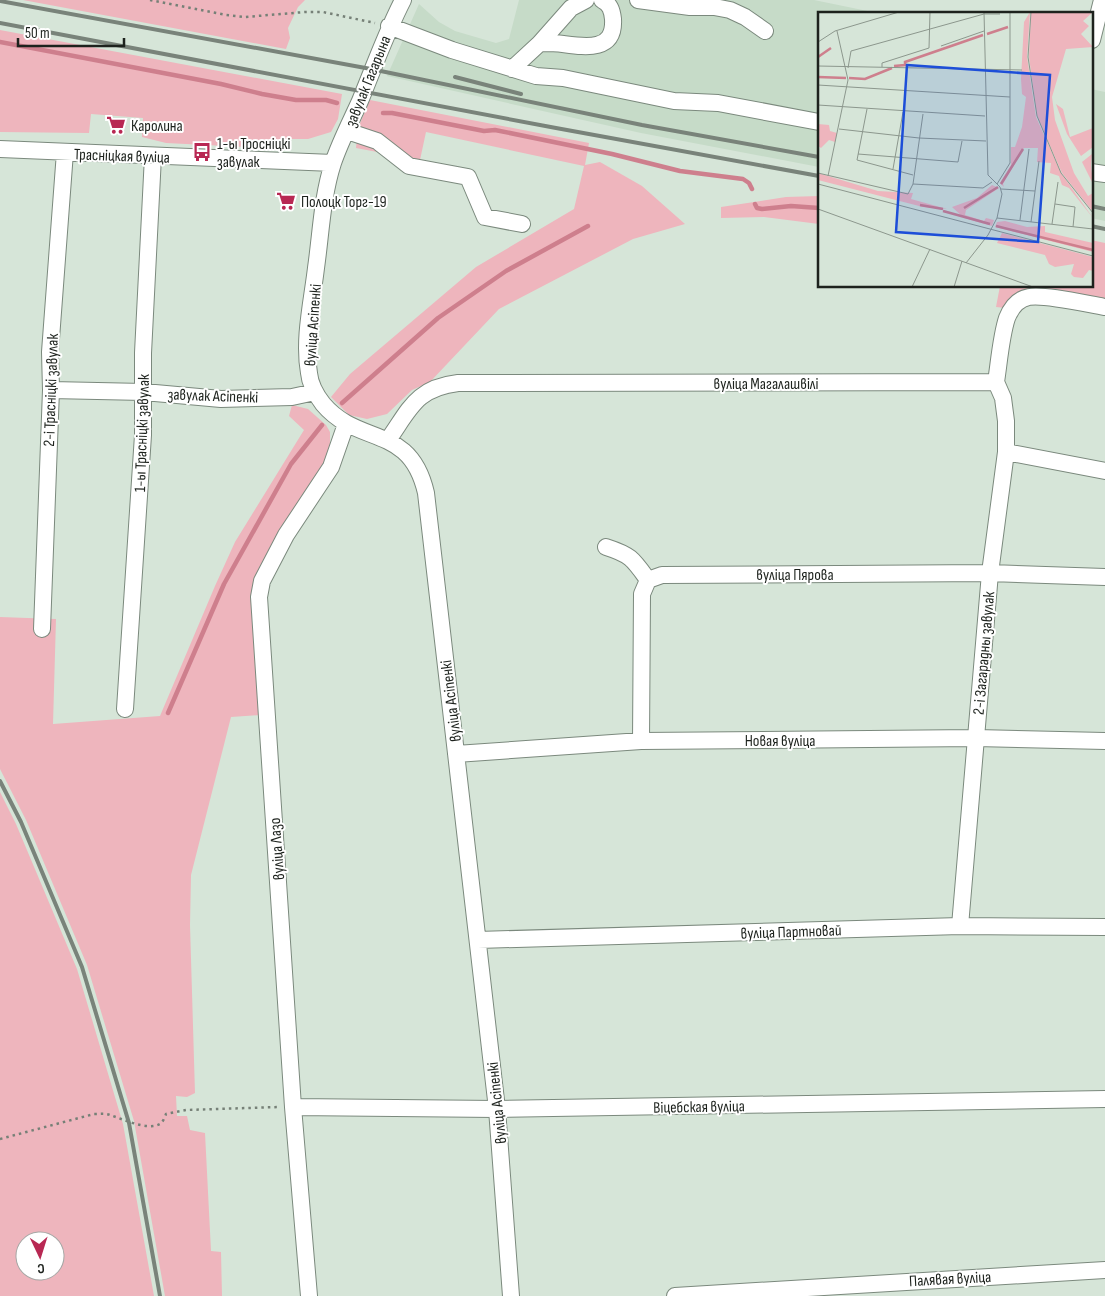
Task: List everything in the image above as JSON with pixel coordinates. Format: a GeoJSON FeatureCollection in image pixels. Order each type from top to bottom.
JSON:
{"type":"FeatureCollection","features":[{"type":"Feature","properties":{"kind":"street","name":"завулак Гагарына"},"geometry":{"type":"LineString","coordinates":[[333,163],[389,26],[403,0]]}},
{"type":"Feature","properties":{"kind":"street"},"geometry":{"type":"LineString","coordinates":[[512,69],[540,43],[571,8],[586,0]]}},
{"type":"Feature","properties":{"kind":"street"},"geometry":{"type":"LineString","coordinates":[[540,43],[582,47],[595,46],[605,42],[611,33],[613,22],[612,11],[607,3],[602,0]]}},
{"type":"Feature","properties":{"kind":"street"},"geometry":{"type":"LineString","coordinates":[[638,0],[730,10],[745,17],[765,31]]}},
{"type":"Feature","properties":{"kind":"street"},"geometry":{"type":"LineString","coordinates":[[1092,40],[1102,0]]}},
{"type":"Feature","properties":{"kind":"street"},"geometry":{"type":"LineString","coordinates":[[389,26],[452,50],[536,76],[563,78],[674,101],[718,103],[818,122]]}},
{"type":"Feature","properties":{"kind":"street"},"geometry":{"type":"LineString","coordinates":[[347,131],[377,141],[409,166],[468,177],[485,217],[522,224]]}},
{"type":"Feature","properties":{"kind":"street","name":"Трасніцкая вуліца"},"geometry":{"type":"LineString","coordinates":[[0,149],[333,163]]}},
{"type":"Feature","properties":{"kind":"street","name":"2-і Трасніцкі завулак"},"geometry":{"type":"LineString","coordinates":[[42,629],[51,390],[50,352],[65,152]]}},
{"type":"Feature","properties":{"kind":"street","name":"1-ы Трасніцкі завулак"},"geometry":{"type":"LineString","coordinates":[[125,709],[144,392],[143,353],[153,156]]}},
{"type":"Feature","properties":{"kind":"street","name":"вуліца Асіпенкі"},"geometry":{"type":"LineString","coordinates":[[333,163],[325,197],[309,331],[309,374],[315,392],[324,404],[346,424],[388,440],[404,451],[416,464],[423,478],[497,1109],[511,1296]]}},
{"type":"Feature","properties":{"kind":"street"},"geometry":{"type":"LineString","coordinates":[[1092,172],[1105,174]]}},
{"type":"Feature","properties":{"kind":"street"},"geometry":{"type":"LineString","coordinates":[[996,382],[1007,318],[1019,301],[1028,297],[1042,297],[1105,307]]}},
{"type":"Feature","properties":{"kind":"street","name":"вуліца Магалашвілі"},"geometry":{"type":"LineString","coordinates":[[388,440],[414,403],[426,392],[440,385],[458,383],[996,382]]}},
{"type":"Feature","properties":{"kind":"street","name":"2-і Загарадны завулак"},"geometry":{"type":"LineString","coordinates":[[960,926],[990,572],[1006,452],[1006,420],[1003,398],[996,382]]}},
{"type":"Feature","properties":{"kind":"street","name":"завулак Асіпенкі"},"geometry":{"type":"LineString","coordinates":[[51,390],[144,392],[221,399],[292,397],[315,392]]}},
{"type":"Feature","properties":{"kind":"street","name":"вуліца Лазо"},"geometry":{"type":"LineString","coordinates":[[309,1296],[293,1107],[259,597],[262,582],[286,535],[331,467],[346,424]]}},
{"type":"Feature","properties":{"kind":"street"},"geometry":{"type":"LineString","coordinates":[[1006,452],[1105,471]]}},
{"type":"Feature","properties":{"kind":"street"},"geometry":{"type":"LineString","coordinates":[[606,547],[623,552],[634,559],[648,580],[642,594],[641,741]]}},
{"type":"Feature","properties":{"kind":"street","name":"вуліца Пярова"},"geometry":{"type":"LineString","coordinates":[[648,580],[662,575],[990,572],[1105,577]]}},
{"type":"Feature","properties":{"kind":"street","name":"Новая вуліца"},"geometry":{"type":"LineString","coordinates":[[456,754],[641,741],[976,738],[1105,741]]}},
{"type":"Feature","properties":{"kind":"street","name":"вуліца Партновай"},"geometry":{"type":"LineString","coordinates":[[478,940],[960,926],[1105,927]]}},
{"type":"Feature","properties":{"kind":"street","name":"Віцебская вуліца"},"geometry":{"type":"LineString","coordinates":[[293,1107],[497,1109],[1105,1099]]}},
{"type":"Feature","properties":{"kind":"street","name":"Палявая вуліца"},"geometry":{"type":"LineString","coordinates":[[675,1296],[1105,1270]]}},
{"type":"Feature","properties":{"kind":"path"},"geometry":{"type":"LineString","coordinates":[[150,0],[245,17],[324,12],[389,26]]}},
{"type":"Feature","properties":{"kind":"path"},"geometry":{"type":"LineString","coordinates":[[0,1139],[94,1114],[108,1114],[144,1126],[160,1125],[166,1114],[186,1110],[293,1107]]}},
{"type":"Feature","properties":{"kind":"shaded area"},"geometry":{"type":"Polygon","coordinates":[[[23,0],[305,0],[298,7],[288,28],[290,38],[286,49],[23,0]]]}},
{"type":"Feature","properties":{"kind":"shaded area"},"geometry":{"type":"Polygon","coordinates":[[[519,0],[814,0],[872,12],[818,12],[818,167],[641,133],[387,76],[419,4],[439,22],[455,31],[496,43],[509,39],[519,0]]]}},
{"type":"Feature","properties":{"kind":"shaded area"},"geometry":{"type":"Polygon","coordinates":[[[0,30],[342,94],[338,119],[331,132],[308,139],[284,139],[266,148],[166,143],[142,137],[143,118],[91,114],[89,133],[0,132],[0,30]]]}},
{"type":"Feature","properties":{"kind":"shaded area"},"geometry":{"type":"Polygon","coordinates":[[[1092,89],[1105,92],[1105,221],[1092,218],[1092,89]]]}},
{"type":"Feature","properties":{"kind":"shaded area"},"geometry":{"type":"Polygon","coordinates":[[[370,100],[589,143],[585,165],[600,162],[642,186],[685,224],[633,239],[499,309],[430,382],[412,390],[387,414],[367,419],[349,415],[331,397],[350,374],[476,267],[574,209],[584,166],[426,132],[420,160],[356,148],[358,128],[370,100]]]}},
{"type":"Feature","properties":{"kind":"shaded area"},"geometry":{"type":"Polygon","coordinates":[[[818,196],[818,224],[764,217],[721,218],[721,207],[786,197],[818,196]]]}},
{"type":"Feature","properties":{"kind":"shaded area"},"geometry":{"type":"Polygon","coordinates":[[[1092,240],[1105,243],[1105,304],[1070,298],[1006,308],[996,307],[1000,288],[1092,288],[1092,240]]]}},
{"type":"Feature","properties":{"kind":"shaded area"},"geometry":{"type":"Polygon","coordinates":[[[292,405],[308,409],[326,425],[330,432],[330,450],[321,469],[256,580],[260,715],[231,717],[191,875],[190,925],[195,1093],[187,1097],[176,1096],[177,1116],[187,1116],[190,1130],[205,1133],[211,1251],[221,1252],[222,1296],[165,1296],[134,1121],[87,965],[26,820],[0,769],[0,617],[56,619],[53,724],[160,716],[235,542],[304,430],[289,416],[292,405]]]}},
{"type":"Feature","properties":{"kind":"shaded area"},"geometry":{"type":"Polygon","coordinates":[[[0,792],[16,824],[77,969],[123,1124],[154,1296],[0,1296],[0,792]]]}},
{"type":"Feature","properties":{"kind":"waterway"},"geometry":{"type":"LineString","coordinates":[[0,42],[221,84],[262,94],[296,100],[326,100],[337,103]]}},
{"type":"Feature","properties":{"kind":"waterway"},"geometry":{"type":"LineString","coordinates":[[383,113],[392,113],[484,131],[495,130],[612,154],[680,171],[743,179],[749,183],[752,189]]}},
{"type":"Feature","properties":{"kind":"waterway"},"geometry":{"type":"LineString","coordinates":[[755,204],[757,208],[762,209],[791,206],[818,208]]}},
{"type":"Feature","properties":{"kind":"waterway"},"geometry":{"type":"LineString","coordinates":[[342,403],[438,318],[506,271],[588,226]]}},
{"type":"Feature","properties":{"kind":"waterway"},"geometry":{"type":"LineString","coordinates":[[168,713],[224,584],[291,464],[322,425]]}},
{"type":"Feature","properties":{"kind":"railway"},"geometry":{"type":"LineString","coordinates":[[0,1],[371,69],[642,125],[818,157]]}},
{"type":"Feature","properties":{"kind":"railway"},"geometry":{"type":"LineString","coordinates":[[0,23],[818,176]]}},
{"type":"Feature","properties":{"kind":"railway"},"geometry":{"type":"LineString","coordinates":[[455,77],[521,94]]}},
{"type":"Feature","properties":{"kind":"railway"},"geometry":{"type":"LineString","coordinates":[[1092,206],[1105,209]]}},
{"type":"Feature","properties":{"kind":"railway"},"geometry":{"type":"LineString","coordinates":[[1092,226],[1105,229]]}},
{"type":"Feature","properties":{"kind":"railway"},"geometry":{"type":"LineString","coordinates":[[0,781],[21,822],[82,967],[129,1123],[160,1296]]}},
{"type":"Feature","properties":{"kind":"place","name":"Каролина"},"geometry":{"type":"Point","coordinates":[116,125]}},
{"type":"Feature","properties":{"kind":"place","name":"1-ы Тросніцкі завулак"},"geometry":{"type":"Point","coordinates":[202,152]}},
{"type":"Feature","properties":{"kind":"place","name":"Полоцк Торг-19"},"geometry":{"type":"Point","coordinates":[286,201]}}]}
